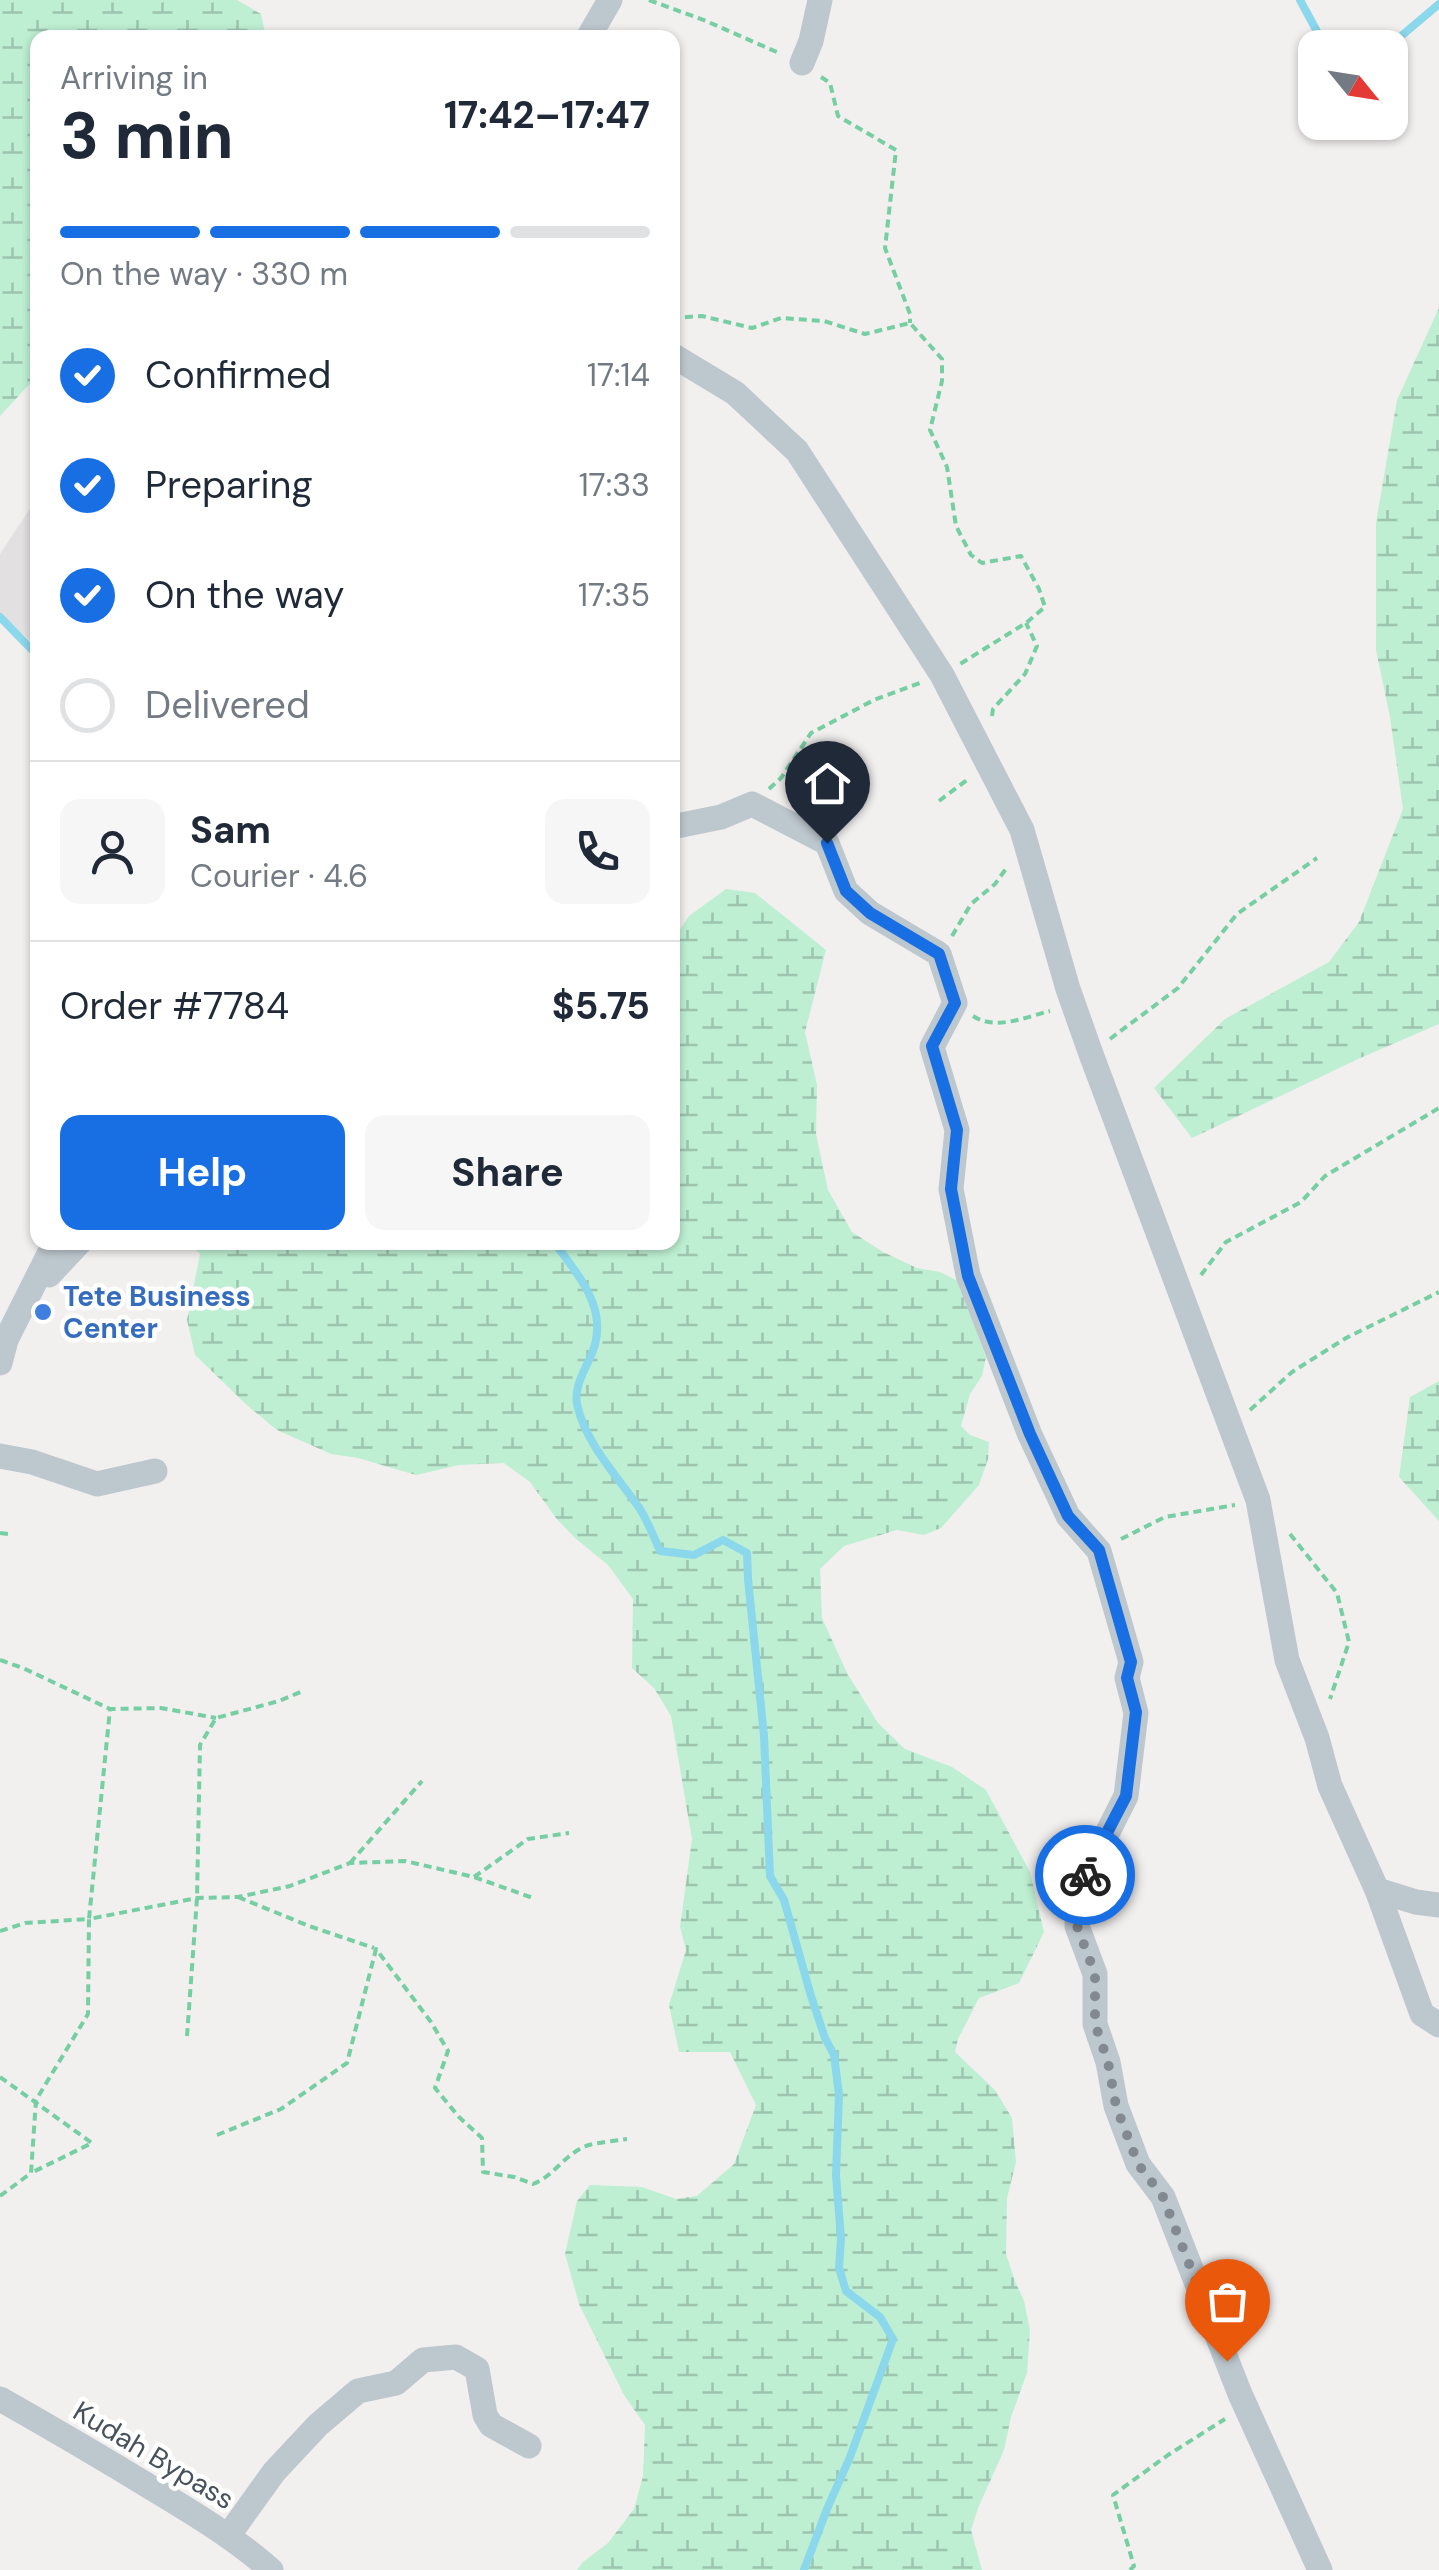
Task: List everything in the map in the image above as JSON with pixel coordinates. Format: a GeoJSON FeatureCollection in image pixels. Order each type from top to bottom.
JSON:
{"type":"FeatureCollection","features":[{"type":"Feature","properties":{"kind":"street"},"geometry":{"type":"LineString","coordinates":[[593,30],[610,0]]}},
{"type":"Feature","properties":{"kind":"street"},"geometry":{"type":"LineString","coordinates":[[802,63],[820,0]]}},
{"type":"Feature","properties":{"kind":"street"},"geometry":{"type":"LineString","coordinates":[[680,361],[736,394],[797,452],[942,675],[1022,830],[1091,1054],[1258,1500],[1287,1660],[1330,1786],[1378,1890],[1422,2014],[1439,2025]]}},
{"type":"Feature","properties":{"kind":"street"},"geometry":{"type":"LineString","coordinates":[[680,825],[721,817],[752,804],[827,843],[846,891],[870,913],[939,954],[955,1003],[932,1046],[957,1130],[951,1189],[968,1276],[1030,1434],[1068,1516],[1099,1550],[1131,1662],[1127,1678],[1136,1712],[1126,1796],[1078,1890],[1077,1926],[1095,1974],[1095,2024],[1108,2062],[1116,2106],[1138,2164],[1163,2197],[1247,2407],[1320,2570]]}},
{"type":"Feature","properties":{"kind":"street"},"geometry":{"type":"LineString","coordinates":[[0,1363],[6,1340],[51,1250]]}},
{"type":"Feature","properties":{"kind":"street"},"geometry":{"type":"LineString","coordinates":[[24,1302],[73,1250]]}},
{"type":"Feature","properties":{"kind":"street"},"geometry":{"type":"LineString","coordinates":[[0,1456],[32,1462],[97,1484],[155,1471]]}},
{"type":"Feature","properties":{"kind":"street"},"geometry":{"type":"LineString","coordinates":[[1378,1890],[1439,1905]]}},
{"type":"Feature","properties":{"kind":"street"},"geometry":{"type":"LineString","coordinates":[[228,2536],[274,2472],[318,2425],[358,2392],[396,2383],[423,2360],[456,2357],[477,2369],[485,2415],[492,2425],[528,2446]]}},
{"type":"Feature","properties":{"kind":"street","name":"Kudah Bypass"},"geometry":{"type":"LineString","coordinates":[[0,2400],[73,2440],[228,2536],[271,2570]]}},
{"type":"Feature","properties":{"kind":"path"},"geometry":{"type":"LineString","coordinates":[[648,0],[802,63],[830,83],[838,116],[896,150],[884,248],[910,323],[942,359],[942,382],[930,430],[947,467],[956,526],[970,554],[982,563],[1021,556],[1046,607],[942,675],[874,700],[811,733],[781,778],[752,804]]}},
{"type":"Feature","properties":{"kind":"path"},"geometry":{"type":"LineString","coordinates":[[680,317],[702,316],[752,328],[782,318],[824,321],[865,334],[910,323]]}},
{"type":"Feature","properties":{"kind":"path"},"geometry":{"type":"LineString","coordinates":[[939,800],[988,764],[993,709],[1025,674],[1037,646],[1026,623]]}},
{"type":"Feature","properties":{"kind":"path"},"geometry":{"type":"LineString","coordinates":[[939,954],[971,904],[995,884],[1026,842]]}},
{"type":"Feature","properties":{"kind":"path"},"geometry":{"type":"LineString","coordinates":[[1091,1054],[1178,988],[1237,914],[1317,858]]}},
{"type":"Feature","properties":{"kind":"path"},"geometry":{"type":"LineString","coordinates":[[955,1003],[982,1022],[1008,1022],[1074,1004]]}},
{"type":"Feature","properties":{"kind":"path"},"geometry":{"type":"LineString","coordinates":[[1183,1298],[1226,1242],[1301,1202],[1325,1176],[1439,1108]]}},
{"type":"Feature","properties":{"kind":"path"},"geometry":{"type":"LineString","coordinates":[[1231,1426],[1292,1372],[1346,1338],[1439,1292]]}},
{"type":"Feature","properties":{"kind":"path"},"geometry":{"type":"LineString","coordinates":[[1099,1550],[1165,1517],[1258,1500]]}},
{"type":"Feature","properties":{"kind":"path"},"geometry":{"type":"LineString","coordinates":[[1285,1529],[1337,1593],[1348,1642],[1316,1738]]}},
{"type":"Feature","properties":{"kind":"path"},"geometry":{"type":"LineString","coordinates":[[0,1533],[8,1534]]}},
{"type":"Feature","properties":{"kind":"path"},"geometry":{"type":"LineString","coordinates":[[0,1660],[110,1710],[161,1708],[216,1718],[303,1692]]}},
{"type":"Feature","properties":{"kind":"path"},"geometry":{"type":"LineString","coordinates":[[32,2174],[36,2100],[88,2014],[89,1919],[110,1710]]}},
{"type":"Feature","properties":{"kind":"path"},"geometry":{"type":"LineString","coordinates":[[186,2036],[197,1898],[200,1745],[216,1718]]}},
{"type":"Feature","properties":{"kind":"path"},"geometry":{"type":"LineString","coordinates":[[350,1862],[422,1781]]}},
{"type":"Feature","properties":{"kind":"path"},"geometry":{"type":"LineString","coordinates":[[474,1877],[528,1839],[568,1833]]}},
{"type":"Feature","properties":{"kind":"path"},"geometry":{"type":"LineString","coordinates":[[0,1931],[25,1923],[89,1919],[197,1898],[238,1897],[290,1886],[350,1862],[405,1861],[474,1877],[533,1898]]}},
{"type":"Feature","properties":{"kind":"path"},"geometry":{"type":"LineString","coordinates":[[238,1897],[376,1949],[432,2022],[448,2051],[435,2088],[458,2118],[482,2138],[484,2172],[533,2184],[545,2180],[585,2146],[627,2139]]}},
{"type":"Feature","properties":{"kind":"path"},"geometry":{"type":"LineString","coordinates":[[218,2135],[281,2109],[347,2062],[376,1949]]}},
{"type":"Feature","properties":{"kind":"path"},"geometry":{"type":"LineString","coordinates":[[0,2076],[92,2143],[32,2174],[0,2196]]}},
{"type":"Feature","properties":{"kind":"path"},"geometry":{"type":"LineString","coordinates":[[1130,2570],[1134,2566],[1113,2495],[1215,2424],[1247,2407]]}},
{"type":"Feature","properties":{"kind":"shaded area"},"geometry":{"type":"Polygon","coordinates":[[[30,509],[30,641],[0,613],[0,554],[30,509]]]}},
{"type":"Feature","properties":{"kind":"green space"},"geometry":{"type":"Polygon","coordinates":[[[0,0],[237,0],[261,14],[264,30],[30,30],[30,384],[0,416],[0,0]]]}},
{"type":"Feature","properties":{"kind":"green space"},"geometry":{"type":"Polygon","coordinates":[[[1439,308],[1439,1024],[1192,1138],[1154,1088],[1225,1019],[1329,962],[1359,922],[1403,809],[1376,650],[1376,523],[1397,400],[1439,308]]]}},
{"type":"Feature","properties":{"kind":"green space"},"geometry":{"type":"Polygon","coordinates":[[[726,889],[755,893],[826,950],[805,1032],[817,1085],[816,1134],[828,1190],[852,1232],[917,1268],[940,1272],[958,1281],[986,1357],[961,1426],[970,1435],[989,1442],[979,1485],[941,1528],[924,1535],[897,1530],[844,1546],[820,1569],[822,1618],[847,1673],[878,1723],[905,1749],[952,1767],[986,1790],[1030,1872],[1044,1932],[1019,1983],[979,1998],[955,2052],[995,2090],[1012,2118],[1016,2162],[1007,2198],[1006,2254],[1024,2301],[1030,2330],[1027,2373],[1004,2450],[971,2530],[982,2570],[577,2570],[608,2543],[634,2509],[643,2476],[645,2425],[624,2395],[579,2304],[565,2254],[577,2201],[590,2185],[642,2187],[676,2199],[697,2196],[734,2164],[756,2105],[730,2052],[679,2052],[669,2005],[686,1950],[680,1927],[692,1839],[671,1716],[654,1688],[632,1668],[633,1599],[608,1565],[556,1518],[530,1482],[504,1463],[459,1465],[416,1475],[331,1454],[277,1430],[195,1355],[187,1320],[200,1254],[196,1250],[680,1250],[680,930],[689,916],[726,889]]]}},
{"type":"Feature","properties":{"kind":"green space"},"geometry":{"type":"Polygon","coordinates":[[[1439,1381],[1439,1521],[1399,1477],[1410,1397],[1439,1381]]]}},
{"type":"Feature","properties":{"kind":"waterway"},"geometry":{"type":"LineString","coordinates":[[1300,0],[1316,30]]}},
{"type":"Feature","properties":{"kind":"waterway"},"geometry":{"type":"LineString","coordinates":[[1408,30],[1439,4]]}},
{"type":"Feature","properties":{"kind":"waterway"},"geometry":{"type":"LineString","coordinates":[[0,617],[30,648]]}},
{"type":"Feature","properties":{"kind":"waterway"},"geometry":{"type":"LineString","coordinates":[[560,1250],[583,1283],[595,1312],[595,1343],[576,1398],[595,1446],[640,1509],[660,1551],[694,1555],[723,1540],[747,1553],[764,1736],[770,1876],[784,1900],[811,1996],[834,2055],[839,2095],[839,2268],[846,2291],[880,2317],[893,2339],[804,2570]]}},
{"type":"Feature","properties":{"kind":"way so far"},"geometry":{"type":"LineString","coordinates":[[1085,1875],[1078,1890],[1077,1926],[1095,1974],[1095,2024],[1108,2062],[1116,2106],[1138,2164],[1163,2197],[1227,2361]]}},
{"type":"Feature","properties":{"kind":"place","name":"Tete Business Center"},"geometry":{"type":"Point","coordinates":[43,1312]}},
{"type":"Feature","properties":{"kind":"route"},"geometry":{"type":"LineString","coordinates":[[827,843],[846,891],[870,913],[939,954],[955,1003],[932,1046],[957,1130],[951,1189],[968,1276],[1030,1434],[1068,1516],[1099,1550],[1131,1662],[1127,1678],[1136,1712],[1126,1796],[1085,1875]]}}]}
